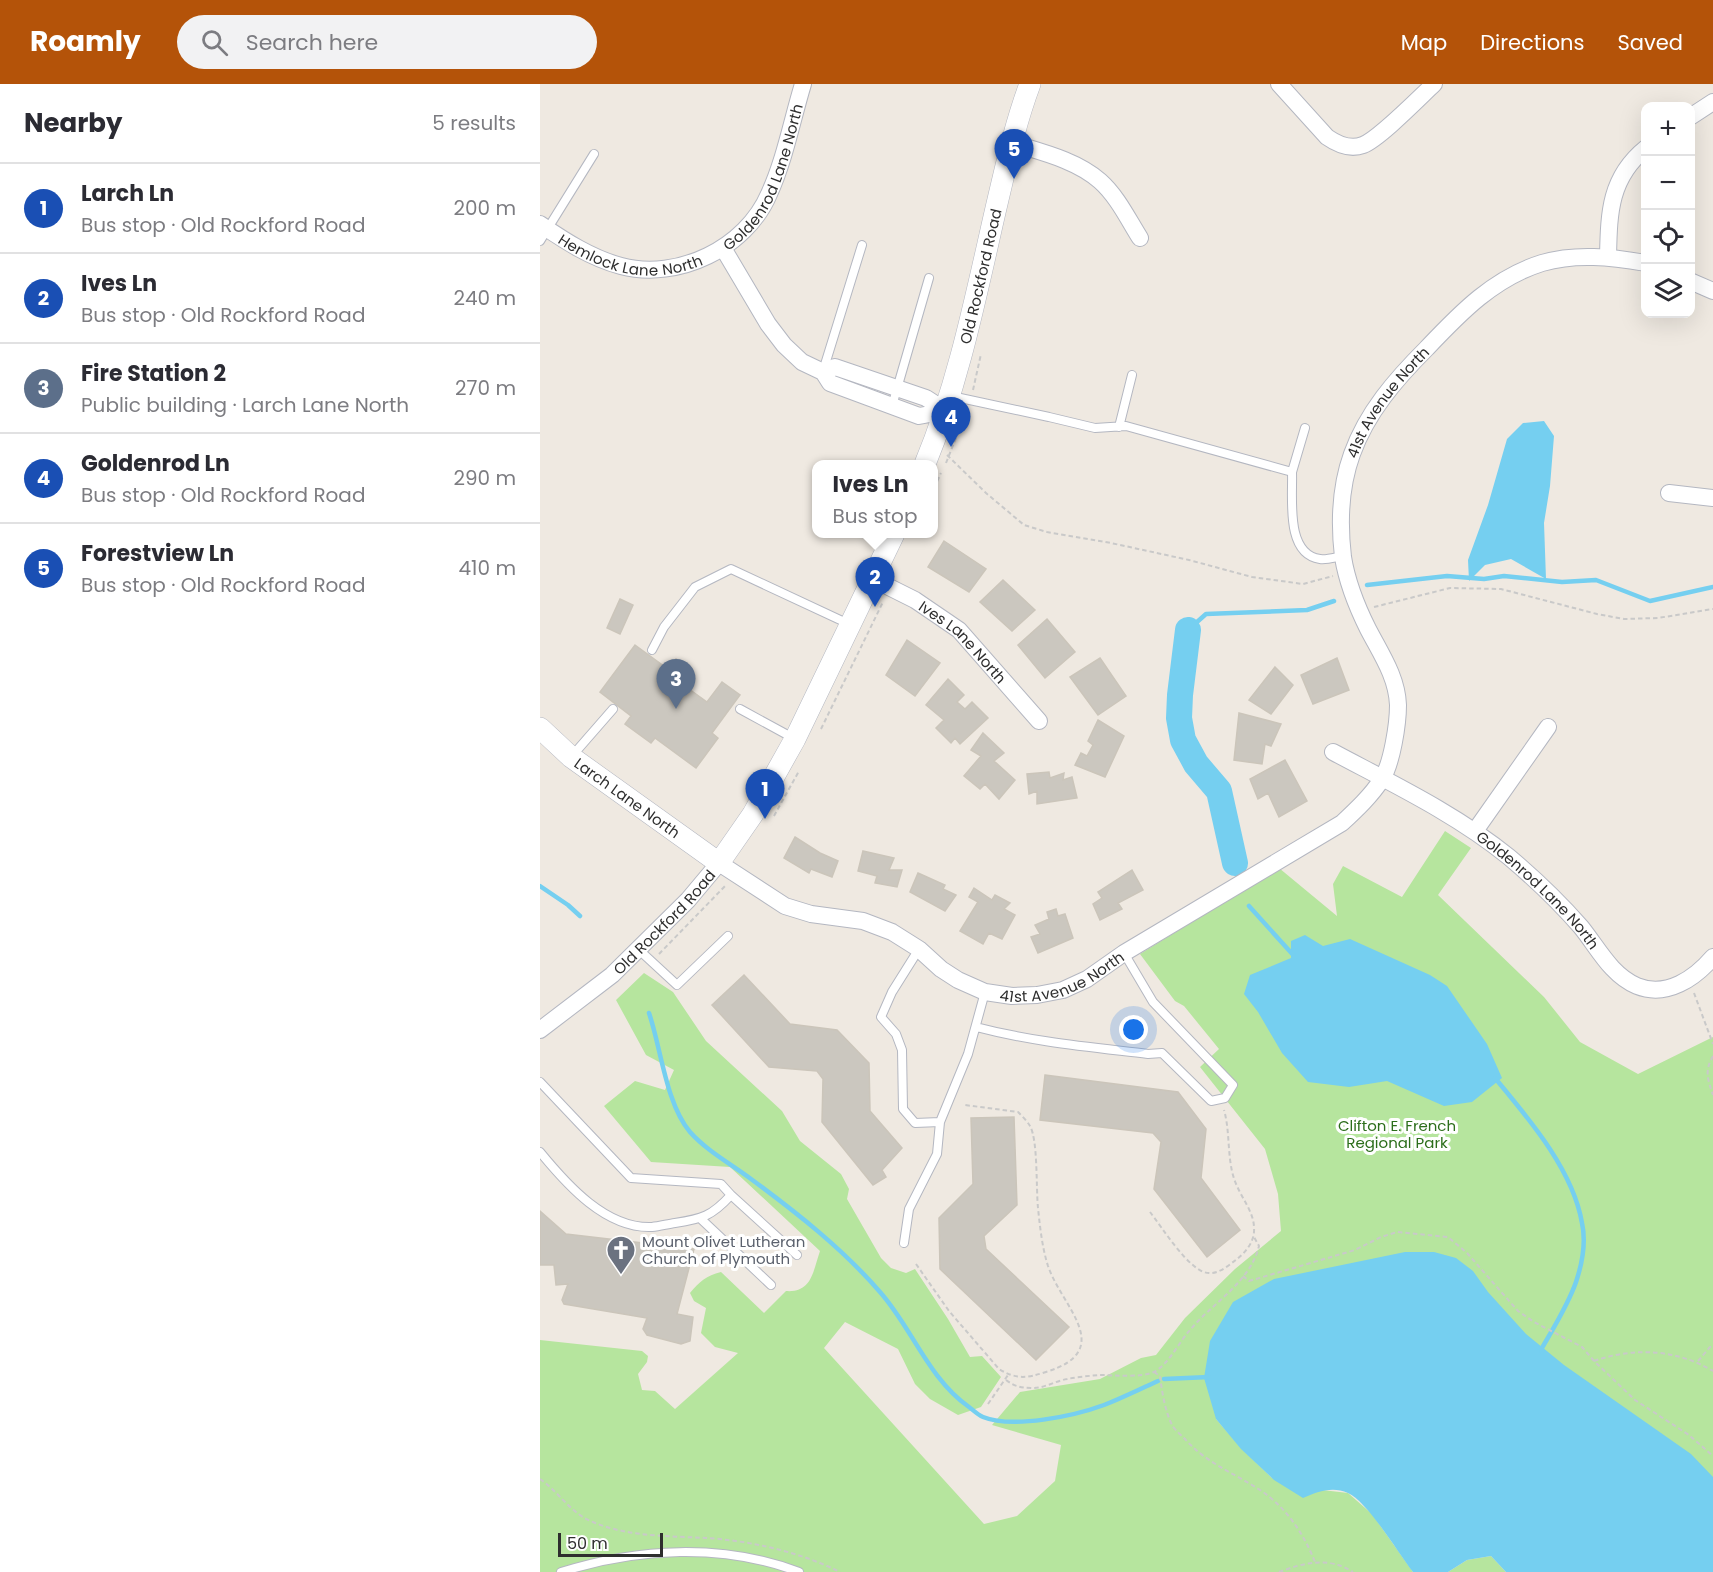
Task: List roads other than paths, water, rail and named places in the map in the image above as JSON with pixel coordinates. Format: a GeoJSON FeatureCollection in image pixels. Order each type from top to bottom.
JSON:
{"type":"FeatureCollection","features":[{"type":"Feature","properties":{"kind":"street","name":"Goldenrod Lane North"},"geometry":{"type":"LineString","coordinates":[[801,84],[769,195],[757,215],[741,234],[723,248],[768,324],[784,345],[802,362],[823,372],[830,383],[919,416],[948,404]]}},
{"type":"Feature","properties":{"kind":"street","name":"Old Rockford Road"},"geometry":{"type":"LineString","coordinates":[[927,460],[948,404],[968,331],[1012,143],[1030,84]]}},
{"type":"Feature","properties":{"kind":"street"},"geometry":{"type":"LineString","coordinates":[[1279,84],[1327,137],[1337,144],[1350,147],[1362,146],[1375,137],[1434,84]]}},
{"type":"Feature","properties":{"kind":"street"},"geometry":{"type":"LineString","coordinates":[[1695,114],[1713,102]]}},
{"type":"Feature","properties":{"kind":"street"},"geometry":{"type":"LineString","coordinates":[[1012,143],[1067,161],[1085,170],[1101,182],[1140,238]]}},
{"type":"Feature","properties":{"kind":"street"},"geometry":{"type":"LineString","coordinates":[[1608,257],[1612,199],[1621,177],[1641,152]]}},
{"type":"Feature","properties":{"kind":"street","name":"Hemlock Lane North"},"geometry":{"type":"LineString","coordinates":[[543,231],[598,258],[622,266],[645,270],[676,266],[700,259],[723,248]]}},
{"type":"Feature","properties":{"kind":"street","name":"41st Avenue North"},"geometry":{"type":"LineString","coordinates":[[719,863],[785,906],[811,914],[863,921],[892,932],[919,949],[941,969],[958,980],[985,992],[1012,996],[1037,996],[1063,990],[1086,979],[1124,953],[1342,823],[1362,805],[1383,778],[1397,729],[1398,703],[1394,681],[1359,610],[1345,564],[1341,521],[1343,491],[1352,455],[1366,423],[1403,372],[1461,312],[1486,291],[1514,275],[1543,263],[1574,256],[1608,257],[1641,262]]}},
{"type":"Feature","properties":{"kind":"street"},"geometry":{"type":"LineString","coordinates":[[1695,283],[1713,291]]}},
{"type":"Feature","properties":{"kind":"street","name":"Goldenrod Lane North"},"geometry":{"type":"LineString","coordinates":[[823,372],[835,367],[948,404]]}},
{"type":"Feature","properties":{"kind":"street"},"geometry":{"type":"LineString","coordinates":[[1670,493],[1713,498]]}},
{"type":"Feature","properties":{"kind":"street","name":"Old Rockford Road"},"geometry":{"type":"LineString","coordinates":[[540,1030],[612,975],[688,900],[719,863],[753,814],[795,739],[892,538]]}},
{"type":"Feature","properties":{"kind":"street","name":"Ives Lane North"},"geometry":{"type":"LineString","coordinates":[[873,579],[915,600],[959,630],[1039,721]]}},
{"type":"Feature","properties":{"kind":"street"},"geometry":{"type":"LineString","coordinates":[[1475,831],[1548,727]]}},
{"type":"Feature","properties":{"kind":"street","name":"Larch Lane North"},"geometry":{"type":"LineString","coordinates":[[540,728],[571,756],[719,863]]}},
{"type":"Feature","properties":{"kind":"street"},"geometry":{"type":"LineString","coordinates":[[1333,752],[1383,778]]}},
{"type":"Feature","properties":{"kind":"street","name":"Goldenrod Lane North"},"geometry":{"type":"LineString","coordinates":[[1383,778],[1475,831],[1508,857],[1549,892],[1623,978],[1640,987],[1657,989],[1675,986],[1689,980],[1713,957]]}},
{"type":"Feature","properties":{"kind":"lane"},"geometry":{"type":"LineString","coordinates":[[543,231],[594,154]]}},
{"type":"Feature","properties":{"kind":"lane"},"geometry":{"type":"LineString","coordinates":[[823,372],[862,245]]}},
{"type":"Feature","properties":{"kind":"lane"},"geometry":{"type":"LineString","coordinates":[[892,406],[929,279]]}},
{"type":"Feature","properties":{"kind":"lane"},"geometry":{"type":"LineString","coordinates":[[1119,427],[1132,375]]}},
{"type":"Feature","properties":{"kind":"lane"},"geometry":{"type":"LineString","coordinates":[[948,404],[1049,417],[1095,429],[1125,426],[1292,472]]}},
{"type":"Feature","properties":{"kind":"lane"},"geometry":{"type":"LineString","coordinates":[[1305,428],[1292,472],[1294,537],[1303,552],[1320,559],[1345,564]]}},
{"type":"Feature","properties":{"kind":"lane"},"geometry":{"type":"LineString","coordinates":[[652,650],[664,627],[695,587],[731,569],[851,625]]}},
{"type":"Feature","properties":{"kind":"lane"},"geometry":{"type":"LineString","coordinates":[[571,756],[613,709]]}},
{"type":"Feature","properties":{"kind":"lane"},"geometry":{"type":"LineString","coordinates":[[740,709],[795,739]]}},
{"type":"Feature","properties":{"kind":"lane"},"geometry":{"type":"LineString","coordinates":[[638,949],[677,985],[728,936]]}},
{"type":"Feature","properties":{"kind":"lane"},"geometry":{"type":"LineString","coordinates":[[919,949],[892,992],[881,1017],[896,1034],[902,1050],[903,1109],[915,1123],[940,1122]]}},
{"type":"Feature","properties":{"kind":"lane"},"geometry":{"type":"LineString","coordinates":[[976,1027],[1012,1037],[1148,1054],[1162,1053],[1211,1101],[1225,1098],[1233,1085],[1153,1002],[1124,953]]}},
{"type":"Feature","properties":{"kind":"lane"},"geometry":{"type":"LineString","coordinates":[[904,1243],[909,1209],[937,1154],[940,1122],[968,1054],[985,992]]}},
{"type":"Feature","properties":{"kind":"lane"},"geometry":{"type":"LineString","coordinates":[[540,1082],[631,1178],[721,1184],[797,1255]]}},
{"type":"Feature","properties":{"kind":"lane"},"geometry":{"type":"LineString","coordinates":[[540,1152],[571,1188],[590,1205],[628,1224],[651,1227],[701,1219],[717,1210],[731,1195]]}},
{"type":"Feature","properties":{"kind":"lane"},"geometry":{"type":"LineString","coordinates":[[701,1219],[771,1285]]}},
{"type":"Feature","properties":{"kind":"lane"},"geometry":{"type":"LineString","coordinates":[[561,1572],[609,1559],[660,1552],[702,1552],[763,1561],[799,1572]]}},
{"type":"Feature","properties":{"kind":"water"},"geometry":{"type":"Polygon","coordinates":[[[1544,421],[1554,436],[1544,523],[1546,579],[1511,559],[1485,565],[1469,581],[1468,560],[1488,505],[1507,439],[1523,423],[1544,421]]]}},
{"type":"Feature","properties":{"kind":"water"},"geometry":{"type":"Polygon","coordinates":[[[1305,935],[1323,946],[1350,939],[1430,975],[1447,986],[1487,1044],[1502,1078],[1472,1102],[1444,1106],[1387,1081],[1349,1087],[1308,1082],[1282,1053],[1258,1012],[1244,994],[1250,975],[1291,958],[1291,941],[1305,935]]]}},
{"type":"Feature","properties":{"kind":"water"},"geometry":{"type":"Polygon","coordinates":[[[1405,1252],[1434,1252],[1456,1258],[1473,1271],[1488,1292],[1526,1334],[1564,1365],[1691,1454],[1713,1477],[1713,1572],[1506,1572],[1491,1556],[1467,1560],[1448,1572],[1413,1572],[1373,1517],[1356,1498],[1342,1491],[1330,1490],[1303,1498],[1274,1480],[1241,1449],[1216,1419],[1204,1378],[1210,1341],[1233,1302],[1274,1279],[1405,1252]]]}},
{"type":"Feature","properties":{"kind":"waterway"},"geometry":{"type":"LineString","coordinates":[[1367,585],[1447,576],[1484,579],[1504,576],[1562,582],[1596,580],[1650,601],[1713,587]]}},
{"type":"Feature","properties":{"kind":"waterway"},"geometry":{"type":"LineString","coordinates":[[1188,630],[1206,614],[1307,610],[1334,601]]}},
{"type":"Feature","properties":{"kind":"waterway"},"geometry":{"type":"LineString","coordinates":[[1188,630],[1180,695],[1179,718],[1183,740],[1196,764],[1219,791],[1235,863]]}},
{"type":"Feature","properties":{"kind":"waterway"},"geometry":{"type":"LineString","coordinates":[[540,886],[580,916]]}},
{"type":"Feature","properties":{"kind":"waterway"},"geometry":{"type":"LineString","coordinates":[[1249,906],[1295,957]]}},
{"type":"Feature","properties":{"kind":"waterway"},"geometry":{"type":"LineString","coordinates":[[649,1013],[675,1107],[690,1132],[711,1151],[802,1218],[851,1261],[891,1306],[942,1382],[977,1414],[1010,1422],[1060,1417],[1104,1405],[1158,1381]]}},
{"type":"Feature","properties":{"kind":"waterway"},"geometry":{"type":"LineString","coordinates":[[1495,1078],[1548,1146],[1569,1184],[1582,1223],[1583,1253],[1576,1282],[1542,1352]]}},
{"type":"Feature","properties":{"kind":"waterway"},"geometry":{"type":"LineString","coordinates":[[1164,1379],[1209,1377]]}},
{"type":"Feature","properties":{"kind":"place","name":"Forestview Ln"},"geometry":{"type":"Point","coordinates":[1014,179]}},
{"type":"Feature","properties":{"kind":"place","name":"Goldenrod Ln"},"geometry":{"type":"Point","coordinates":[951,447]}},
{"type":"Feature","properties":{"kind":"place","name":"Ives Ln"},"geometry":{"type":"Point","coordinates":[875,607]}},
{"type":"Feature","properties":{"kind":"place","name":"Fire Station 2"},"geometry":{"type":"Point","coordinates":[676,709]}},
{"type":"Feature","properties":{"kind":"place","name":"Larch Ln"},"geometry":{"type":"Point","coordinates":[765,819]}},
{"type":"Feature","properties":{"kind":"place","name":"Mount Olivet Lutheran Church of Plymouth"},"geometry":{"type":"Point","coordinates":[621,1276]}},
{"type":"Feature","properties":{"kind":"park label","name":"Clifton E. French Regional Park"},"geometry":{"type":"Point","coordinates":[1397,1134]}}]}
